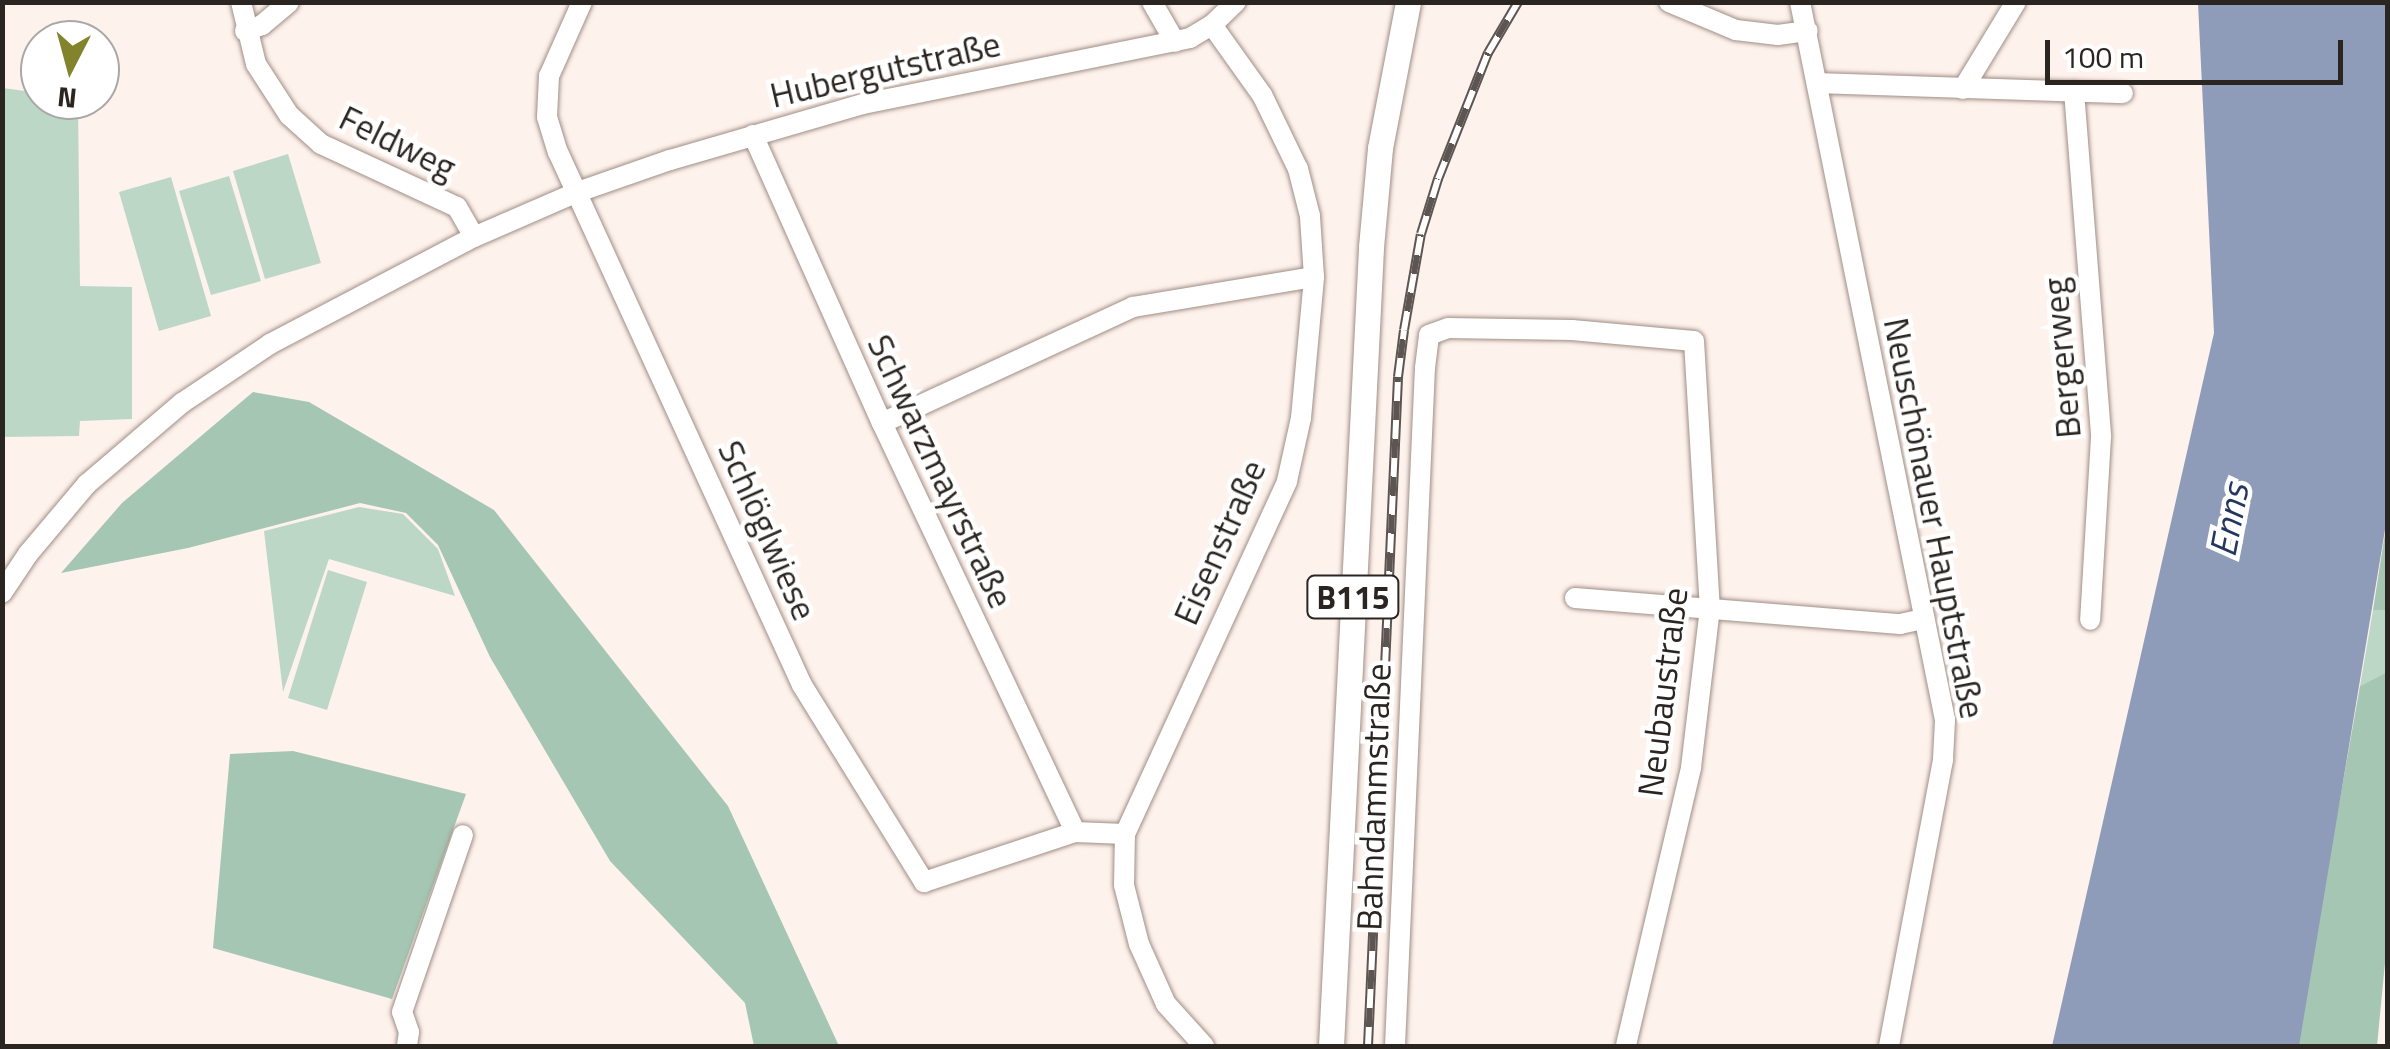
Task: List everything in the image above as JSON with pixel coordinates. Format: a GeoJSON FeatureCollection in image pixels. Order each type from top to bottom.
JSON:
{"type":"FeatureCollection","features":[{"type":"Feature","properties":{"kind":"main road","name":"B115"},"geometry":{"type":"LineString","coordinates":[[1331,1046],[1371,247],[1380,148],[1408,2]]}},
{"type":"Feature","properties":{"kind":"street","name":"Feldweg"},"geometry":{"type":"LineString","coordinates":[[241,2],[244,32],[266,80],[304,130],[342,155],[456,207],[474,237]]}},
{"type":"Feature","properties":{"kind":"street"},"geometry":{"type":"LineString","coordinates":[[244,32],[262,25],[288,2]]}},
{"type":"Feature","properties":{"kind":"street","name":"Schlöglwiese"},"geometry":{"type":"LineString","coordinates":[[582,2],[555,58],[546,94],[551,133],[575,193],[802,684],[924,882],[1075,832]]}},
{"type":"Feature","properties":{"kind":"street"},"geometry":{"type":"LineString","coordinates":[[1152,2],[1175,42]]}},
{"type":"Feature","properties":{"kind":"street"},"geometry":{"type":"LineString","coordinates":[[1212,25],[1236,2]]}},
{"type":"Feature","properties":{"kind":"street"},"geometry":{"type":"LineString","coordinates":[[1669,2],[1736,30],[1778,34],[1808,31]]}},
{"type":"Feature","properties":{"kind":"street","name":"Neuschönauer Hauptstraße"},"geometry":{"type":"LineString","coordinates":[[1800,2],[1947,740],[1889,1046]]}},
{"type":"Feature","properties":{"kind":"street"},"geometry":{"type":"LineString","coordinates":[[1962,88],[2016,2]]}},
{"type":"Feature","properties":{"kind":"street","name":"Hubergutstraße"},"geometry":{"type":"LineString","coordinates":[[2,593],[28,554],[87,484],[182,403],[270,344],[474,237],[575,193],[753,134],[925,89],[1175,42],[1212,25]]}},
{"type":"Feature","properties":{"kind":"street","name":"Eisenstraße"},"geometry":{"type":"LineString","coordinates":[[1204,1046],[1166,1004],[1140,944],[1124,885],[1124,834],[1287,481],[1301,418],[1314,277],[1310,216],[1298,169],[1262,95],[1212,25]]}},
{"type":"Feature","properties":{"kind":"street"},"geometry":{"type":"LineString","coordinates":[[1818,83],[2123,93]]}},
{"type":"Feature","properties":{"kind":"street","name":"Bergerweg"},"geometry":{"type":"LineString","coordinates":[[2074,91],[2101,437],[2090,620]]}},
{"type":"Feature","properties":{"kind":"street","name":"Schwarzmayrstraße"},"geometry":{"type":"LineString","coordinates":[[753,134],[882,423],[1075,832]]}},
{"type":"Feature","properties":{"kind":"street"},"geometry":{"type":"LineString","coordinates":[[882,423],[1133,307],[1314,277]]}},
{"type":"Feature","properties":{"kind":"street","name":"Bahndammstraße"},"geometry":{"type":"LineString","coordinates":[[1395,1046],[1412,593],[1429,336],[1441,328],[1572,330]]}},
{"type":"Feature","properties":{"kind":"street","name":"Neubaustraße"},"geometry":{"type":"LineString","coordinates":[[1572,330],[1694,341],[1710,608],[1691,768],[1626,1046]]}},
{"type":"Feature","properties":{"kind":"street"},"geometry":{"type":"LineString","coordinates":[[1574,598],[1900,624],[1924,619]]}},
{"type":"Feature","properties":{"kind":"street"},"geometry":{"type":"LineString","coordinates":[[1075,832],[1124,834]]}},
{"type":"Feature","properties":{"kind":"street"},"geometry":{"type":"LineString","coordinates":[[408,1046],[402,1012],[463,835]]}},
{"type":"Feature","properties":{"kind":"green space"},"geometry":{"type":"Polygon","coordinates":[[[3,88],[20,90],[20,120],[78,120],[80,286],[132,287],[132,419],[80,421],[79,436],[3,437],[3,88]]]}},
{"type":"Feature","properties":{"kind":"green space"},"geometry":{"type":"Polygon","coordinates":[[[288,154],[321,263],[265,279],[233,171],[288,154]]]}},
{"type":"Feature","properties":{"kind":"green space"},"geometry":{"type":"Polygon","coordinates":[[[229,176],[261,281],[211,295],[179,191],[229,176]]]}},
{"type":"Feature","properties":{"kind":"green space"},"geometry":{"type":"Polygon","coordinates":[[[171,177],[211,316],[159,331],[119,192],[171,177]]]}},
{"type":"Feature","properties":{"kind":"green space"},"geometry":{"type":"Polygon","coordinates":[[[253,392],[309,402],[494,510],[728,806],[839,1046],[754,1046],[745,1003],[610,861],[490,657],[438,545],[406,513],[360,503],[188,548],[61,573],[122,503],[253,392]]]}},
{"type":"Feature","properties":{"kind":"green space"},"geometry":{"type":"Polygon","coordinates":[[[359,507],[403,514],[438,549],[455,596],[329,559],[283,692],[264,531],[359,507]]]}},
{"type":"Feature","properties":{"kind":"green space"},"geometry":{"type":"Polygon","coordinates":[[[2387,530],[2387,610],[2373,610],[2385,533],[2387,530]]]}},
{"type":"Feature","properties":{"kind":"green space"},"geometry":{"type":"Polygon","coordinates":[[[328,570],[367,582],[327,710],[288,698],[328,570]]]}},
{"type":"Feature","properties":{"kind":"green space"},"geometry":{"type":"Polygon","coordinates":[[[2373,610],[2387,610],[2387,672],[2360,686],[2373,610]]]}},
{"type":"Feature","properties":{"kind":"green space"},"geometry":{"type":"Polygon","coordinates":[[[2387,672],[2388,932],[2377,1046],[2296,1046],[2360,686],[2387,672]]]}},
{"type":"Feature","properties":{"kind":"green space"},"geometry":{"type":"Polygon","coordinates":[[[293,751],[466,794],[392,999],[213,948],[230,754],[293,751]]]}},
{"type":"Feature","properties":{"kind":"water","name":"Enns"},"geometry":{"type":"Polygon","coordinates":[[[2198,3],[2387,3],[2387,518],[2299,1046],[2052,1046],[2214,333],[2198,3]]]}},
{"type":"Feature","properties":{"kind":"railway"},"geometry":{"type":"LineString","coordinates":[[1368,1046],[1398,377],[1404,330],[1421,234],[1438,179],[1488,53],[1518,2]]}}]}
